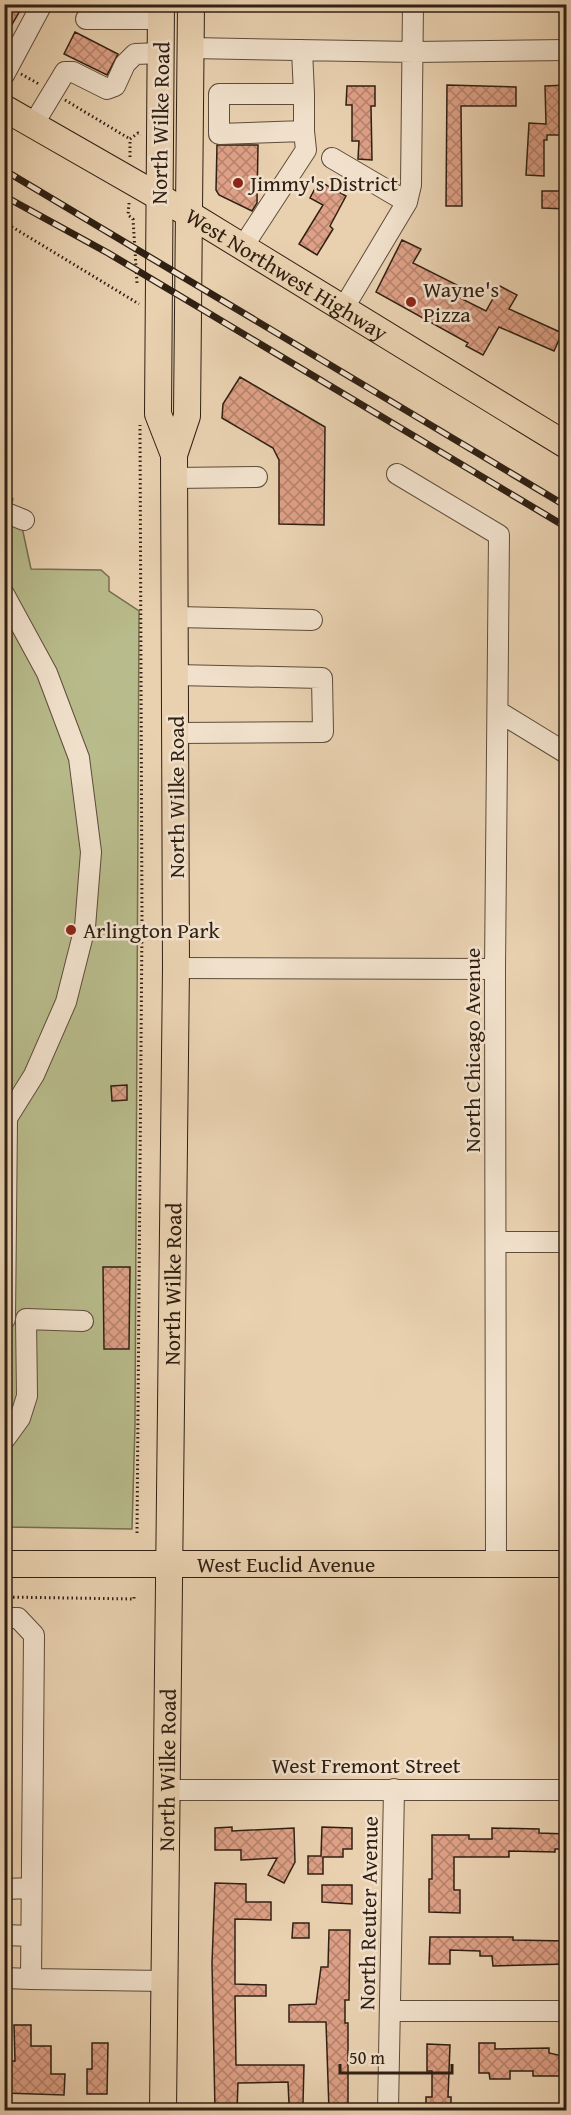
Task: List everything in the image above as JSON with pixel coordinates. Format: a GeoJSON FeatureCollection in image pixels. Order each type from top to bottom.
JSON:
{"type":"FeatureCollection","features":[{"type":"Feature","properties":{"kind":"main road","name":"North Wilke Road"},"geometry":{"type":"LineString","coordinates":[[162,2110],[176,968],[174,467],[187,416],[190,4]]}},
{"type":"Feature","properties":{"kind":"main road","name":"North Wilke Road"},"geometry":{"type":"LineString","coordinates":[[161,12],[158,414],[174,467]]}},
{"type":"Feature","properties":{"kind":"main road","name":"West Northwest Highway"},"geometry":{"type":"LineString","coordinates":[[4,108],[189,214],[344,309],[564,437]]}},
{"type":"Feature","properties":{"kind":"main road","name":"West Euclid Avenue"},"geometry":{"type":"LineString","coordinates":[[4,1564],[567,1564]]}},
{"type":"Feature","properties":{"kind":"street"},"geometry":{"type":"LineString","coordinates":[[4,75],[11,47],[42,4]]}},
{"type":"Feature","properties":{"kind":"street"},"geometry":{"type":"LineString","coordinates":[[344,309],[407,202],[411,186],[413,4]]}},
{"type":"Feature","properties":{"kind":"street"},"geometry":{"type":"LineString","coordinates":[[86,19],[135,12],[161,12]]}},
{"type":"Feature","properties":{"kind":"street"},"geometry":{"type":"LineString","coordinates":[[190,48],[414,52],[567,50]]}},
{"type":"Feature","properties":{"kind":"street"},"geometry":{"type":"LineString","coordinates":[[242,248],[306,150],[302,50]]}},
{"type":"Feature","properties":{"kind":"street"},"geometry":{"type":"LineString","coordinates":[[33,125],[65,72],[73,72],[107,89],[115,86],[125,64],[135,54],[161,53]]}},
{"type":"Feature","properties":{"kind":"street"},"geometry":{"type":"LineString","coordinates":[[219,134],[219,94],[303,94]]}},
{"type":"Feature","properties":{"kind":"street"},"geometry":{"type":"LineString","coordinates":[[190,133],[304,131]]}},
{"type":"Feature","properties":{"kind":"street"},"geometry":{"type":"LineString","coordinates":[[332,158],[407,202]]}},
{"type":"Feature","properties":{"kind":"street"},"geometry":{"type":"LineString","coordinates":[[174,467],[257,477]]}},
{"type":"Feature","properties":{"kind":"street","name":"North Chicago Avenue"},"geometry":{"type":"LineString","coordinates":[[397,474],[499,535],[495,969],[496,1564]]}},
{"type":"Feature","properties":{"kind":"street"},"geometry":{"type":"LineString","coordinates":[[4,512],[24,520]]}},
{"type":"Feature","properties":{"kind":"street"},"geometry":{"type":"LineString","coordinates":[[4,594],[47,673],[79,758],[91,852],[86,927],[66,1002],[34,1075],[6,1121],[5,1320],[82,1321]]}},
{"type":"Feature","properties":{"kind":"street"},"geometry":{"type":"LineString","coordinates":[[176,617],[312,620]]}},
{"type":"Feature","properties":{"kind":"street"},"geometry":{"type":"LineString","coordinates":[[176,675],[322,678],[323,732],[176,733]]}},
{"type":"Feature","properties":{"kind":"street"},"geometry":{"type":"LineString","coordinates":[[499,712],[567,753]]}},
{"type":"Feature","properties":{"kind":"street"},"geometry":{"type":"LineString","coordinates":[[176,968],[495,969]]}},
{"type":"Feature","properties":{"kind":"street"},"geometry":{"type":"LineString","coordinates":[[496,1242],[567,1242]]}},
{"type":"Feature","properties":{"kind":"street"},"geometry":{"type":"LineString","coordinates":[[4,1440],[20,1418],[27,1396],[26,1320]]}},
{"type":"Feature","properties":{"kind":"street"},"geometry":{"type":"LineString","coordinates":[[4,1618],[18,1618],[34,1635],[31,1979]]}},
{"type":"Feature","properties":{"kind":"street","name":"North Reuter Avenue"},"geometry":{"type":"LineString","coordinates":[[388,2110],[394,1789]]}},
{"type":"Feature","properties":{"kind":"street","name":"West Fremont Street"},"geometry":{"type":"LineString","coordinates":[[166,1790],[567,1790]]}},
{"type":"Feature","properties":{"kind":"street"},"geometry":{"type":"LineString","coordinates":[[4,1889],[31,1888]]}},
{"type":"Feature","properties":{"kind":"street"},"geometry":{"type":"LineString","coordinates":[[4,1935],[31,1936]]}},
{"type":"Feature","properties":{"kind":"street"},"geometry":{"type":"LineString","coordinates":[[4,1978],[164,1981]]}},
{"type":"Feature","properties":{"kind":"street"},"geometry":{"type":"LineString","coordinates":[[391,2010],[567,2011]]}},
{"type":"Feature","properties":{"kind":"path"},"geometry":{"type":"LineString","coordinates":[[130,139],[140,134]]}},
{"type":"Feature","properties":{"kind":"path"},"geometry":{"type":"LineString","coordinates":[[4,222],[139,304],[133,219],[128,215],[129,210]]}},
{"type":"Feature","properties":{"kind":"path"},"geometry":{"type":"LineString","coordinates":[[136,1533],[142,926],[141,538]]}},
{"type":"Feature","properties":{"kind":"path"},"geometry":{"type":"LineString","coordinates":[[4,1597],[134,1599],[134,1595]]}},
{"type":"Feature","properties":{"kind":"green space","name":"Arlington Park"},"geometry":{"type":"Polygon","coordinates":[[[5,495],[13,499],[6,520],[22,527],[31,569],[101,570],[109,577],[109,591],[139,611],[135,1426],[132,1529],[5,1527],[5,495]]]}},
{"type":"Feature","properties":{"kind":"building"},"geometry":{"type":"Polygon","coordinates":[[[4,4],[24,4],[4,38],[4,4]]]}},
{"type":"Feature","properties":{"kind":"building"},"geometry":{"type":"Polygon","coordinates":[[[75,32],[118,54],[107,75],[64,54],[75,32]]]}},
{"type":"Feature","properties":{"kind":"building"},"geometry":{"type":"Polygon","coordinates":[[[447,85],[516,87],[516,106],[461,106],[462,206],[446,206],[447,85]]]}},
{"type":"Feature","properties":{"kind":"building"},"geometry":{"type":"Polygon","coordinates":[[[567,85],[567,135],[547,135],[547,140],[544,140],[544,176],[526,175],[529,123],[546,124],[545,86],[567,85]]]}},
{"type":"Feature","properties":{"kind":"building"},"geometry":{"type":"Polygon","coordinates":[[[347,86],[375,86],[375,106],[371,106],[372,160],[358,159],[359,141],[352,141],[352,105],[346,105],[347,86]]]}},
{"type":"Feature","properties":{"kind":"building"},"geometry":{"type":"Polygon","coordinates":[[[217,145],[258,145],[257,203],[252,211],[219,195],[216,190],[217,145]]]}},
{"type":"Feature","properties":{"kind":"building"},"geometry":{"type":"Polygon","coordinates":[[[319,181],[346,196],[330,226],[333,229],[317,255],[299,244],[323,205],[310,198],[319,181]]]}},
{"type":"Feature","properties":{"kind":"building"},"geometry":{"type":"Polygon","coordinates":[[[542,191],[567,191],[567,209],[542,208],[542,191]]]}},
{"type":"Feature","properties":{"kind":"building"},"geometry":{"type":"Polygon","coordinates":[[[402,240],[421,249],[413,263],[461,287],[456,296],[486,311],[500,286],[517,295],[509,309],[562,333],[554,351],[499,327],[483,355],[466,346],[468,343],[376,292],[402,240]]]}},
{"type":"Feature","properties":{"kind":"building"},"geometry":{"type":"Polygon","coordinates":[[[240,377],[325,427],[324,525],[279,524],[279,460],[273,448],[222,418],[223,404],[240,377]]]}},
{"type":"Feature","properties":{"kind":"building"},"geometry":{"type":"Polygon","coordinates":[[[127,1085],[127,1100],[112,1101],[111,1086],[127,1085]]]}},
{"type":"Feature","properties":{"kind":"building"},"geometry":{"type":"Polygon","coordinates":[[[103,1267],[130,1267],[129,1349],[104,1349],[103,1267]]]}},
{"type":"Feature","properties":{"kind":"building"},"geometry":{"type":"Polygon","coordinates":[[[232,1827],[232,1831],[294,1828],[295,1862],[284,1883],[268,1875],[277,1858],[241,1860],[241,1850],[215,1850],[215,1828],[232,1827]]]}},
{"type":"Feature","properties":{"kind":"building"},"geometry":{"type":"Polygon","coordinates":[[[322,1827],[352,1828],[352,1849],[343,1849],[343,1857],[323,1857],[323,1874],[308,1874],[308,1856],[321,1856],[322,1827]]]}},
{"type":"Feature","properties":{"kind":"building"},"geometry":{"type":"Polygon","coordinates":[[[492,1828],[539,1829],[539,1833],[567,1834],[567,1849],[555,1849],[555,1852],[509,1851],[509,1857],[454,1857],[454,1890],[460,1890],[460,1913],[429,1912],[432,1835],[469,1835],[469,1839],[492,1839],[492,1828]]]}},
{"type":"Feature","properties":{"kind":"building"},"geometry":{"type":"Polygon","coordinates":[[[215,1883],[246,1884],[246,1902],[271,1902],[271,1920],[235,1919],[235,1984],[266,1985],[266,1996],[235,1996],[236,2065],[304,2065],[303,2104],[289,2104],[288,2082],[238,2083],[237,2110],[215,2110],[212,1963],[215,1883]]]}},
{"type":"Feature","properties":{"kind":"building"},"geometry":{"type":"Polygon","coordinates":[[[322,1885],[352,1885],[352,1904],[322,1902],[322,1885]]]}},
{"type":"Feature","properties":{"kind":"building"},"geometry":{"type":"Polygon","coordinates":[[[293,1923],[309,1923],[309,1938],[292,1938],[293,1923]]]}},
{"type":"Feature","properties":{"kind":"building"},"geometry":{"type":"Polygon","coordinates":[[[329,1930],[350,1930],[349,2000],[345,2000],[345,2023],[348,2023],[348,2110],[329,2110],[326,2022],[289,2022],[289,2005],[316,2004],[321,1967],[328,1967],[329,1930]]]}},
{"type":"Feature","properties":{"kind":"building"},"geometry":{"type":"Polygon","coordinates":[[[430,1937],[513,1937],[513,1940],[567,1941],[567,1964],[493,1966],[492,1956],[480,1956],[480,1951],[450,1950],[450,1964],[429,1964],[430,1937]]]}},
{"type":"Feature","properties":{"kind":"building"},"geometry":{"type":"Polygon","coordinates":[[[14,2025],[31,2025],[31,2046],[51,2046],[51,2074],[65,2074],[64,2095],[4,2093],[4,2061],[15,2061],[14,2025]]]}},
{"type":"Feature","properties":{"kind":"building"},"geometry":{"type":"Polygon","coordinates":[[[92,2043],[108,2043],[107,2094],[87,2094],[87,2069],[92,2069],[92,2043]]]}},
{"type":"Feature","properties":{"kind":"building"},"geometry":{"type":"Polygon","coordinates":[[[479,2043],[495,2043],[495,2049],[549,2048],[549,2053],[567,2057],[567,2076],[533,2076],[533,2071],[510,2071],[510,2079],[490,2079],[489,2073],[479,2073],[479,2043]]]}},
{"type":"Feature","properties":{"kind":"building"},"geometry":{"type":"Polygon","coordinates":[[[427,2044],[450,2045],[448,2097],[451,2097],[451,2110],[426,2110],[426,2097],[432,2097],[432,2071],[427,2071],[427,2044]]]}},
{"type":"Feature","properties":{"kind":"railway"},"geometry":{"type":"LineString","coordinates":[[4,170],[566,506]]}},
{"type":"Feature","properties":{"kind":"railway"},"geometry":{"type":"LineString","coordinates":[[4,196],[108,253],[566,527]]}},
{"type":"Feature","properties":{"kind":"place","name":"Jimmy's District"},"geometry":{"type":"Point","coordinates":[238,183]}},
{"type":"Feature","properties":{"kind":"place","name":"Wayne's Pizza"},"geometry":{"type":"Point","coordinates":[411,302]}},
{"type":"Feature","properties":{"kind":"place","name":"Arlington Park"},"geometry":{"type":"Point","coordinates":[71,930]}}]}
